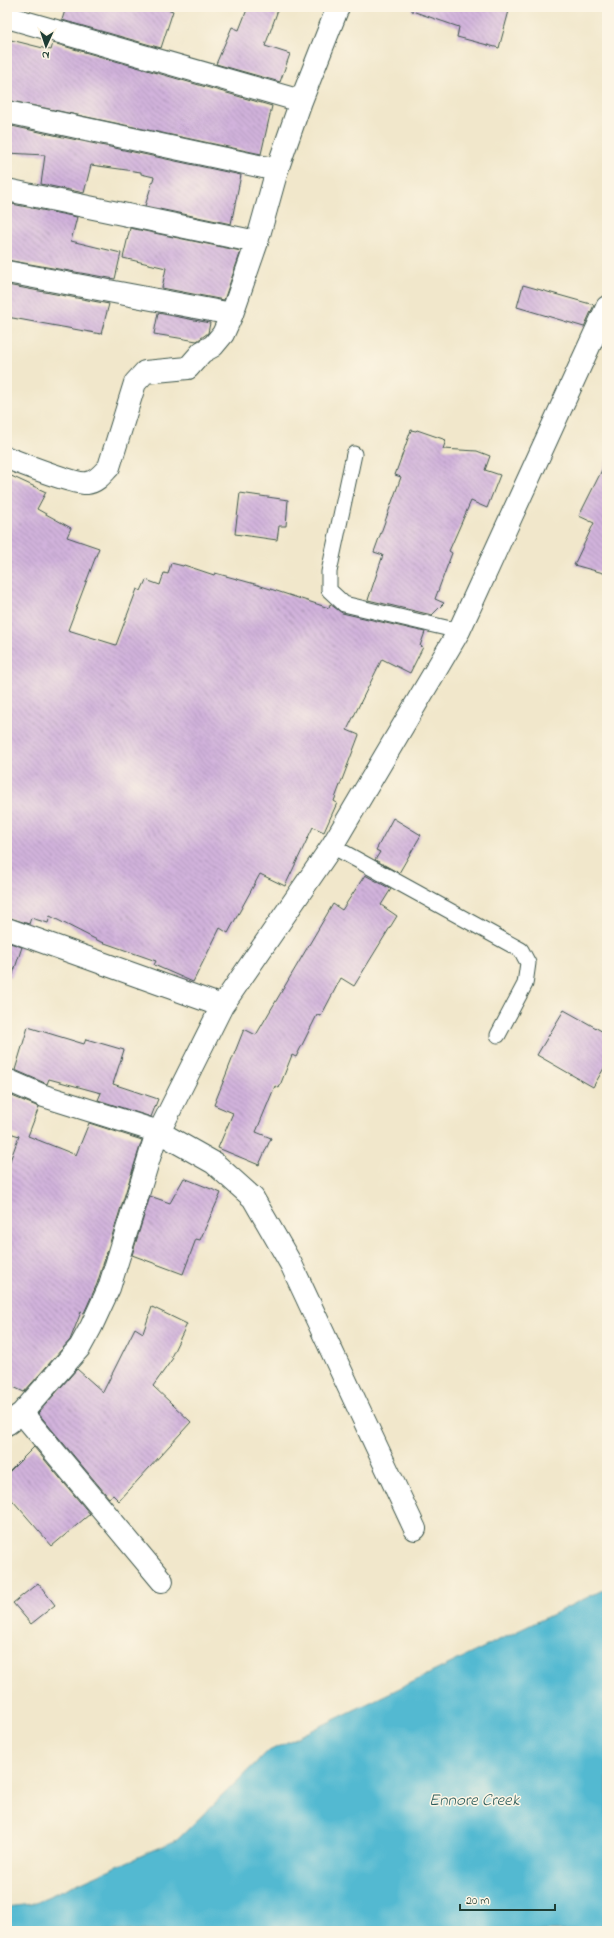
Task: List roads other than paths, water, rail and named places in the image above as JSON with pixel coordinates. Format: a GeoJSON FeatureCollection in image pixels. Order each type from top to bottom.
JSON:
{"type":"FeatureCollection","features":[{"type":"Feature","properties":{"kind":"street"},"geometry":{"type":"LineString","coordinates":[[7,458],[68,479],[87,483],[100,477],[109,467],[135,383],[145,372],[188,368],[202,352],[212,346],[223,334],[232,314],[257,242],[277,170],[301,101],[338,7]]}},
{"type":"Feature","properties":{"kind":"street"},"geometry":{"type":"LineString","coordinates":[[7,16],[301,101]]}},
{"type":"Feature","properties":{"kind":"street"},"geometry":{"type":"LineString","coordinates":[[7,112],[277,170]]}},
{"type":"Feature","properties":{"kind":"street"},"geometry":{"type":"LineString","coordinates":[[7,190],[257,242]]}},
{"type":"Feature","properties":{"kind":"street"},"geometry":{"type":"LineString","coordinates":[[7,272],[232,314]]}},
{"type":"Feature","properties":{"kind":"street"},"geometry":{"type":"LineString","coordinates":[[162,1581],[15,1419],[80,1346],[91,1327],[109,1288],[154,1142],[222,1006],[332,846],[459,631],[607,307]]}},
{"type":"Feature","properties":{"kind":"street"},"geometry":{"type":"LineString","coordinates":[[7,929],[222,1006]]}},
{"type":"Feature","properties":{"kind":"street"},"geometry":{"type":"LineString","coordinates":[[7,1080],[44,1096],[159,1132],[214,1163],[254,1198],[291,1264],[415,1529]]}},
{"type":"Feature","properties":{"kind":"lane"},"geometry":{"type":"LineString","coordinates":[[354,454],[329,572],[329,590],[344,604],[459,631]]}},
{"type":"Feature","properties":{"kind":"lane"},"geometry":{"type":"LineString","coordinates":[[332,846],[521,950],[528,963],[525,984],[498,1035]]}},
{"type":"Feature","properties":{"kind":"water","name":"Ennore Creek"},"geometry":{"type":"Polygon","coordinates":[[[607,1588],[607,1931],[7,1931],[7,1907],[31,1904],[177,1840],[267,1752],[607,1588]]]}}]}
